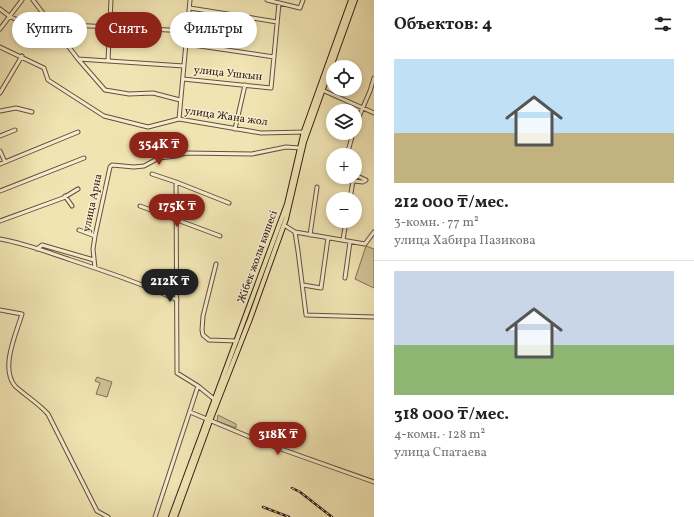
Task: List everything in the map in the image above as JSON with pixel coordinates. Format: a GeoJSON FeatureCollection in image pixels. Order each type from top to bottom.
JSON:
{"type":"FeatureCollection","features":[{"type":"Feature","properties":{"kind":"main road","name":"Жібек жолы көшесі"},"geometry":{"type":"LineString","coordinates":[[171,517],[208,420],[250,319],[284,225],[290,206],[306,132],[351,0]]}},
{"type":"Feature","properties":{"kind":"main road","name":"Жібек жолы көшесі"},"geometry":{"type":"LineString","coordinates":[[175,517],[214,399],[237,341],[287,204],[300,148],[354,0]]}},
{"type":"Feature","properties":{"kind":"street"},"geometry":{"type":"LineString","coordinates":[[0,29],[22,0]]}},
{"type":"Feature","properties":{"kind":"street"},"geometry":{"type":"LineString","coordinates":[[33,0],[42,12]]}},
{"type":"Feature","properties":{"kind":"street"},"geometry":{"type":"LineString","coordinates":[[111,0],[111,12]]}},
{"type":"Feature","properties":{"kind":"street"},"geometry":{"type":"LineString","coordinates":[[190,0],[190,12]]}},
{"type":"Feature","properties":{"kind":"street"},"geometry":{"type":"LineString","coordinates":[[267,0],[300,8],[303,0]]}},
{"type":"Feature","properties":{"kind":"street"},"geometry":{"type":"LineString","coordinates":[[213,48],[274,57],[279,3]]}},
{"type":"Feature","properties":{"kind":"street"},"geometry":{"type":"LineString","coordinates":[[190,8],[277,22]]}},
{"type":"Feature","properties":{"kind":"street"},"geometry":{"type":"LineString","coordinates":[[0,9],[12,17]]}},
{"type":"Feature","properties":{"kind":"street","name":"улица Жана жол"},"geometry":{"type":"LineString","coordinates":[[0,47],[22,56],[44,68],[48,80],[104,116],[148,127],[179,119],[262,133],[306,132]]}},
{"type":"Feature","properties":{"kind":"street"},"geometry":{"type":"LineString","coordinates":[[70,48],[105,90],[129,94],[153,93],[180,100]]}},
{"type":"Feature","properties":{"kind":"street"},"geometry":{"type":"LineString","coordinates":[[108,61],[109,48]]}},
{"type":"Feature","properties":{"kind":"street"},"geometry":{"type":"LineString","coordinates":[[179,119],[186,48]]}},
{"type":"Feature","properties":{"kind":"street"},"geometry":{"type":"LineString","coordinates":[[0,93],[22,56]]}},
{"type":"Feature","properties":{"kind":"street","name":"улица Ушкын"},"geometry":{"type":"LineString","coordinates":[[183,79],[271,88],[274,57]]}},
{"type":"Feature","properties":{"kind":"street"},"geometry":{"type":"LineString","coordinates":[[78,59],[184,66]]}},
{"type":"Feature","properties":{"kind":"street"},"geometry":{"type":"LineString","coordinates":[[374,78],[362,108],[374,113]]}},
{"type":"Feature","properties":{"kind":"street"},"geometry":{"type":"LineString","coordinates":[[235,128],[245,85]]}},
{"type":"Feature","properties":{"kind":"street"},"geometry":{"type":"LineString","coordinates":[[322,90],[353,104]]}},
{"type":"Feature","properties":{"kind":"street"},"geometry":{"type":"LineString","coordinates":[[0,111],[16,108],[32,112]]}},
{"type":"Feature","properties":{"kind":"street"},"geometry":{"type":"LineString","coordinates":[[0,136],[15,130]]}},
{"type":"Feature","properties":{"kind":"street"},"geometry":{"type":"LineString","coordinates":[[0,164],[78,132]]}},
{"type":"Feature","properties":{"kind":"street","name":"улица Арна"},"geometry":{"type":"LineString","coordinates":[[95,268],[93,249],[94,236],[108,174],[112,165],[134,167],[144,166],[159,158],[186,153],[252,154],[286,147],[300,148]]}},
{"type":"Feature","properties":{"kind":"street"},"geometry":{"type":"LineString","coordinates":[[0,151],[5,162]]}},
{"type":"Feature","properties":{"kind":"street"},"geometry":{"type":"LineString","coordinates":[[0,192],[84,158]]}},
{"type":"Feature","properties":{"kind":"street"},"geometry":{"type":"LineString","coordinates":[[152,174],[229,203]]}},
{"type":"Feature","properties":{"kind":"street"},"geometry":{"type":"LineString","coordinates":[[176,182],[177,373],[198,386],[214,399]]}},
{"type":"Feature","properties":{"kind":"street"},"geometry":{"type":"LineString","coordinates":[[310,235],[317,187]]}},
{"type":"Feature","properties":{"kind":"street"},"geometry":{"type":"LineString","coordinates":[[0,221],[65,196],[78,189]]}},
{"type":"Feature","properties":{"kind":"street"},"geometry":{"type":"LineString","coordinates":[[65,196],[72,206]]}},
{"type":"Feature","properties":{"kind":"street"},"geometry":{"type":"LineString","coordinates":[[140,206],[220,236]]}},
{"type":"Feature","properties":{"kind":"street"},"geometry":{"type":"LineString","coordinates":[[284,225],[295,232],[365,244],[374,232]]}},
{"type":"Feature","properties":{"kind":"street"},"geometry":{"type":"LineString","coordinates":[[343,240],[345,228]]}},
{"type":"Feature","properties":{"kind":"street"},"geometry":{"type":"LineString","coordinates":[[78,230],[94,236]]}},
{"type":"Feature","properties":{"kind":"street"},"geometry":{"type":"LineString","coordinates":[[295,232],[306,315],[374,317]]}},
{"type":"Feature","properties":{"kind":"street"},"geometry":{"type":"LineString","coordinates":[[303,284],[321,288],[328,238]]}},
{"type":"Feature","properties":{"kind":"street"},"geometry":{"type":"LineString","coordinates":[[0,239],[16,242],[95,268],[177,300]]}},
{"type":"Feature","properties":{"kind":"street"},"geometry":{"type":"LineString","coordinates":[[344,278],[350,242]]}},
{"type":"Feature","properties":{"kind":"street"},"geometry":{"type":"LineString","coordinates":[[37,249],[42,245],[94,260]]}},
{"type":"Feature","properties":{"kind":"street"},"geometry":{"type":"LineString","coordinates":[[216,264],[203,316],[203,335],[209,340],[237,341]]}},
{"type":"Feature","properties":{"kind":"street"},"geometry":{"type":"LineString","coordinates":[[0,310],[22,314],[11,345],[7,366],[13,384],[40,405],[48,414],[97,511],[108,517]]}},
{"type":"Feature","properties":{"kind":"street"},"geometry":{"type":"LineString","coordinates":[[155,517],[198,386]]}},
{"type":"Feature","properties":{"kind":"street"},"geometry":{"type":"LineString","coordinates":[[190,412],[264,443],[374,482]]}},
{"type":"Feature","properties":{"kind":"shaded area"},"geometry":{"type":"Polygon","coordinates":[[[366,246],[374,249],[374,288],[355,279],[366,246]]]}},
{"type":"Feature","properties":{"kind":"shaded area"},"geometry":{"type":"Polygon","coordinates":[[[97,377],[112,382],[107,397],[96,394],[100,383],[95,381],[97,377]]]}},
{"type":"Feature","properties":{"kind":"shaded area"},"geometry":{"type":"Polygon","coordinates":[[[218,415],[236,424],[236,428],[217,421],[218,415]]]}},
{"type":"Feature","properties":{"kind":"railway"},"geometry":{"type":"LineString","coordinates":[[292,488],[300,492],[332,517]]}},
{"type":"Feature","properties":{"kind":"railway"},"geometry":{"type":"LineString","coordinates":[[263,507],[289,517]]}}]}
